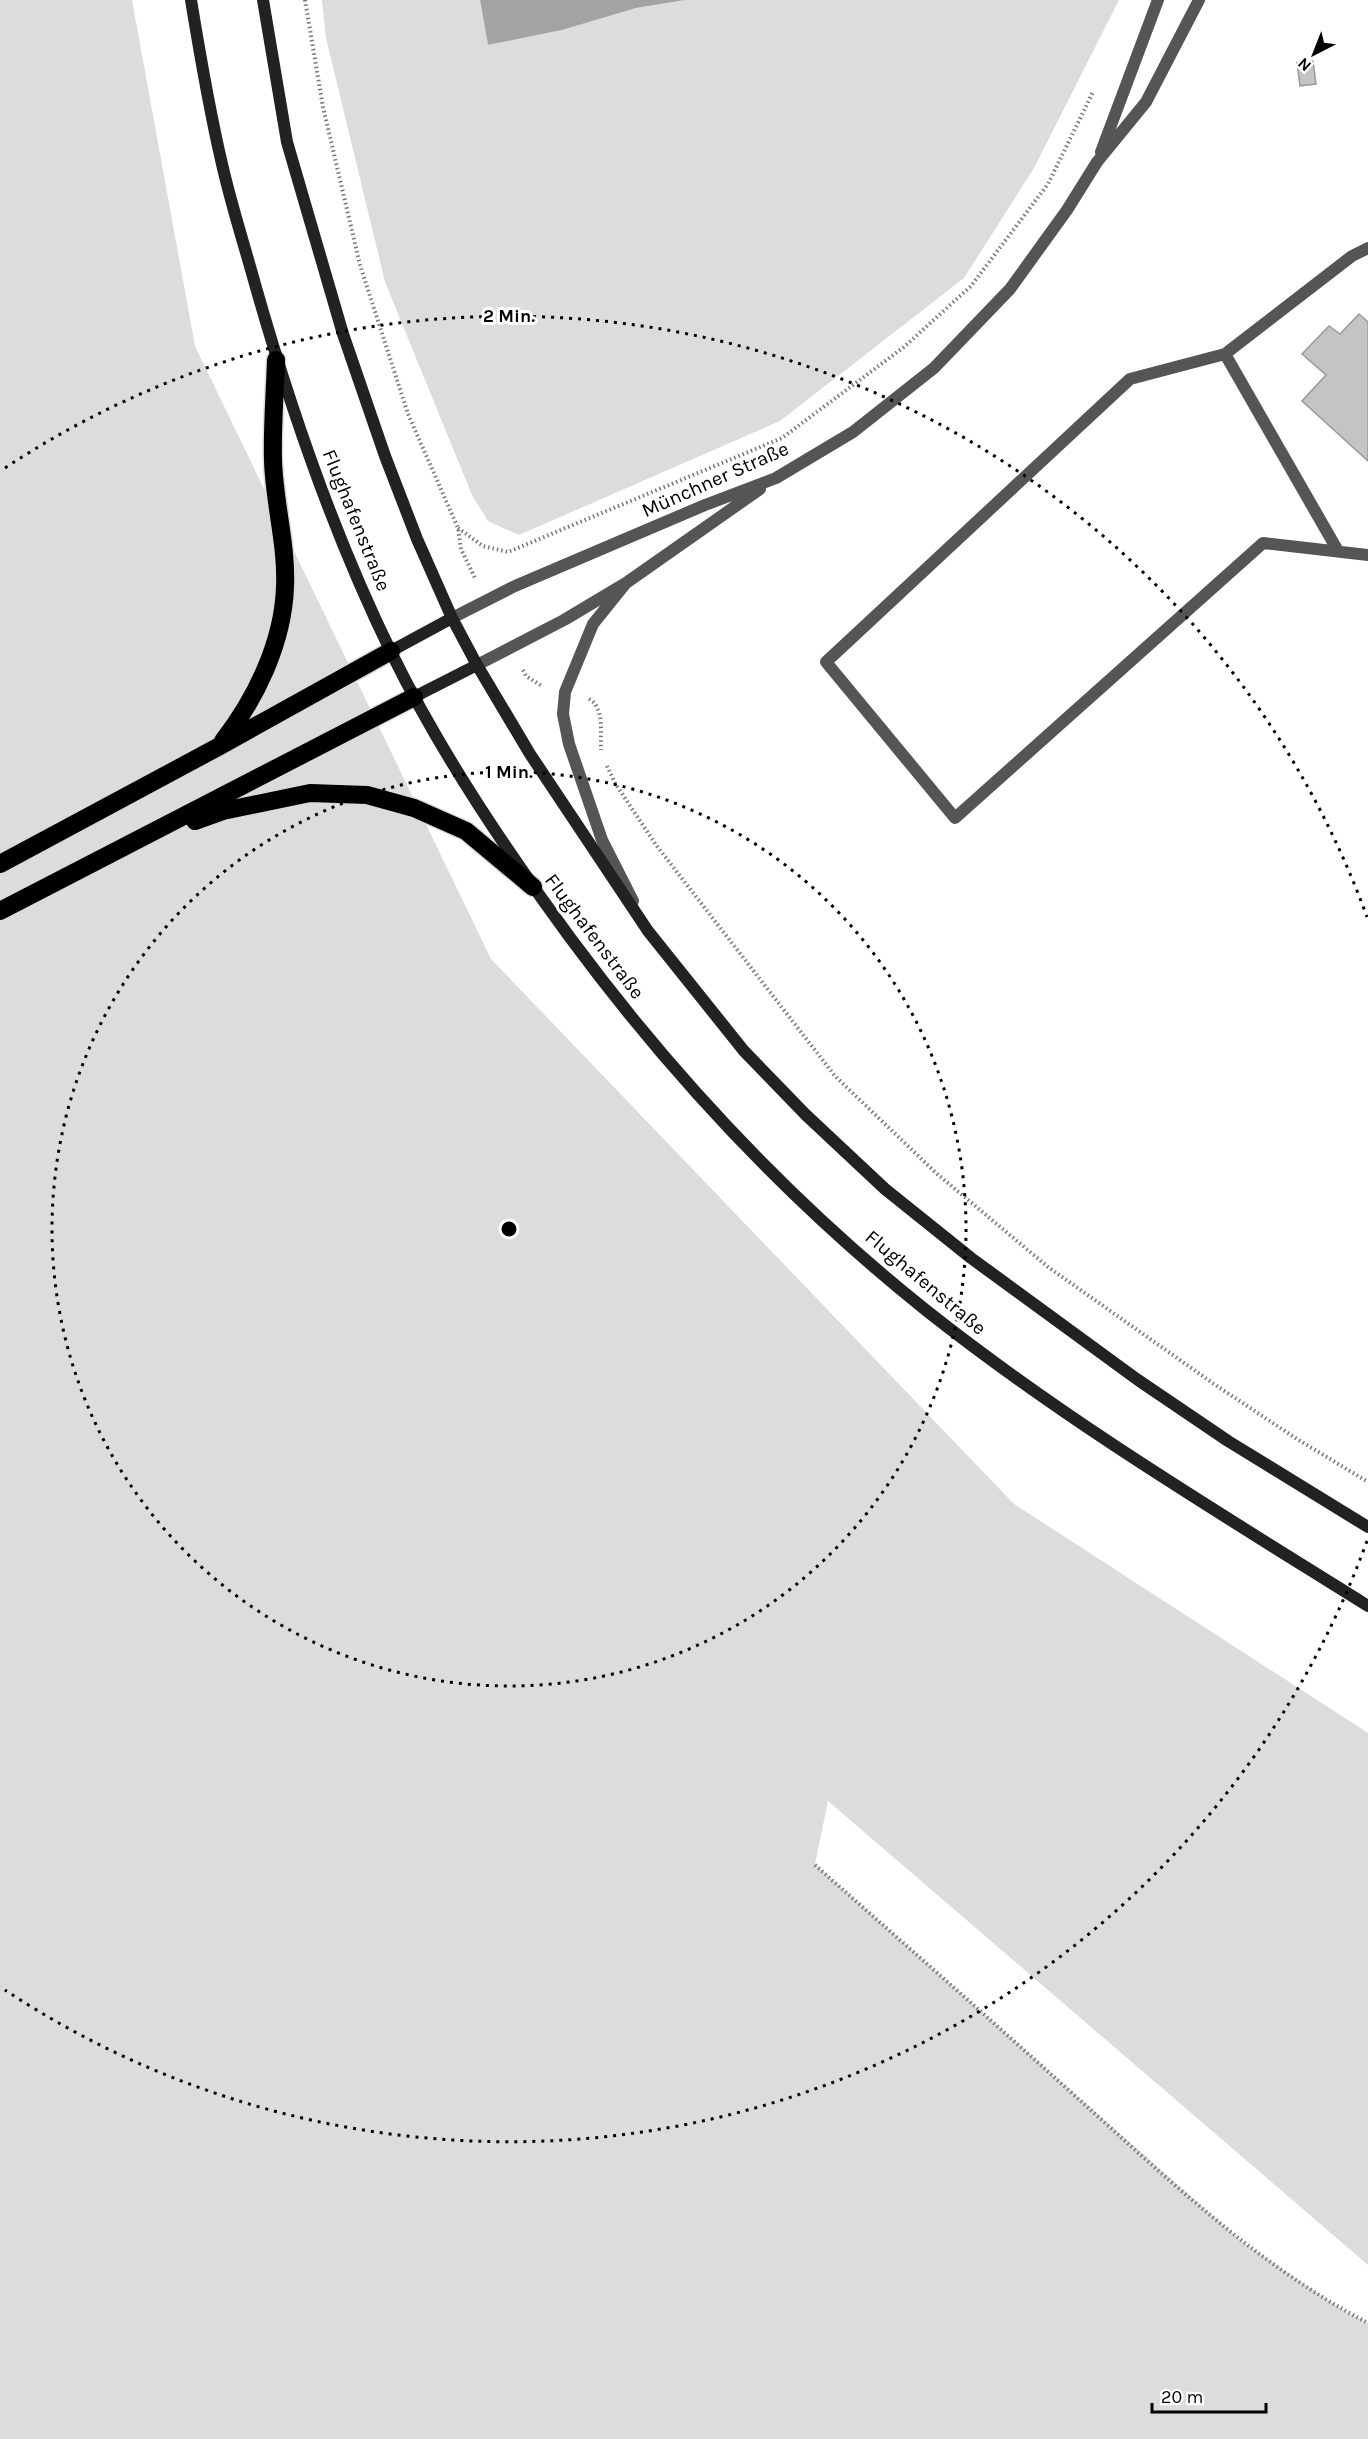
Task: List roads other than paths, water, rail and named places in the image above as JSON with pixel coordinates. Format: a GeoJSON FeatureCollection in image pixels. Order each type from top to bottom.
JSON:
{"type":"FeatureCollection","features":[{"type":"Feature","properties":{"kind":"highway"},"geometry":{"type":"LineString","coordinates":[[218,747],[243,715],[267,667],[279,631],[285,587],[273,461],[276,360]]}},
{"type":"Feature","properties":{"kind":"highway"},"geometry":{"type":"LineString","coordinates":[[0,864],[391,651]]}},
{"type":"Feature","properties":{"kind":"highway"},"geometry":{"type":"LineString","coordinates":[[0,911],[414,697]]}},
{"type":"Feature","properties":{"kind":"highway"},"geometry":{"type":"LineString","coordinates":[[128,844],[223,811],[310,793],[368,795],[414,808],[466,831],[533,887]]}},
{"type":"Feature","properties":{"kind":"main road","name":"Flughafenstraße"},"geometry":{"type":"LineString","coordinates":[[191,0],[203,79],[223,170],[276,360],[346,553],[414,697],[469,792],[594,972],[695,1094],[777,1177],[844,1240],[922,1307],[1002,1369],[1096,1435],[1368,1605]]}},
{"type":"Feature","properties":{"kind":"main road"},"geometry":{"type":"LineString","coordinates":[[263,0],[287,142],[343,334],[385,456],[417,539],[452,618],[477,665],[530,754],[648,931],[744,1051],[806,1115],[885,1189],[971,1258],[1119,1367],[1228,1440],[1368,1527]]}},
{"type":"Feature","properties":{"kind":"main road"},"geometry":{"type":"LineString","coordinates":[[391,651],[452,618]]}},
{"type":"Feature","properties":{"kind":"main road"},"geometry":{"type":"LineString","coordinates":[[414,697],[477,665]]}},
{"type":"Feature","properties":{"kind":"street","name":"Münchner Straße"},"geometry":{"type":"LineString","coordinates":[[1097,162],[1158,0]]}},
{"type":"Feature","properties":{"kind":"street","name":"Münchner Straße"},"geometry":{"type":"LineString","coordinates":[[452,618],[515,586],[705,505],[776,478],[853,432],[934,368],[1010,289],[1067,210],[1097,162],[1146,102],[1199,0]]}},
{"type":"Feature","properties":{"kind":"street"},"geometry":{"type":"LineString","coordinates":[[1368,248],[1352,256],[1225,354],[1130,379],[826,662],[955,818],[1263,543],[1368,555]]}},
{"type":"Feature","properties":{"kind":"street"},"geometry":{"type":"LineString","coordinates":[[1225,354],[1338,551]]}},
{"type":"Feature","properties":{"kind":"street"},"geometry":{"type":"LineString","coordinates":[[477,665],[564,620],[626,583],[776,478]]}},
{"type":"Feature","properties":{"kind":"street"},"geometry":{"type":"LineString","coordinates":[[626,583],[593,624],[576,660],[565,692],[563,714],[569,744],[602,840],[648,931]]}}]}
